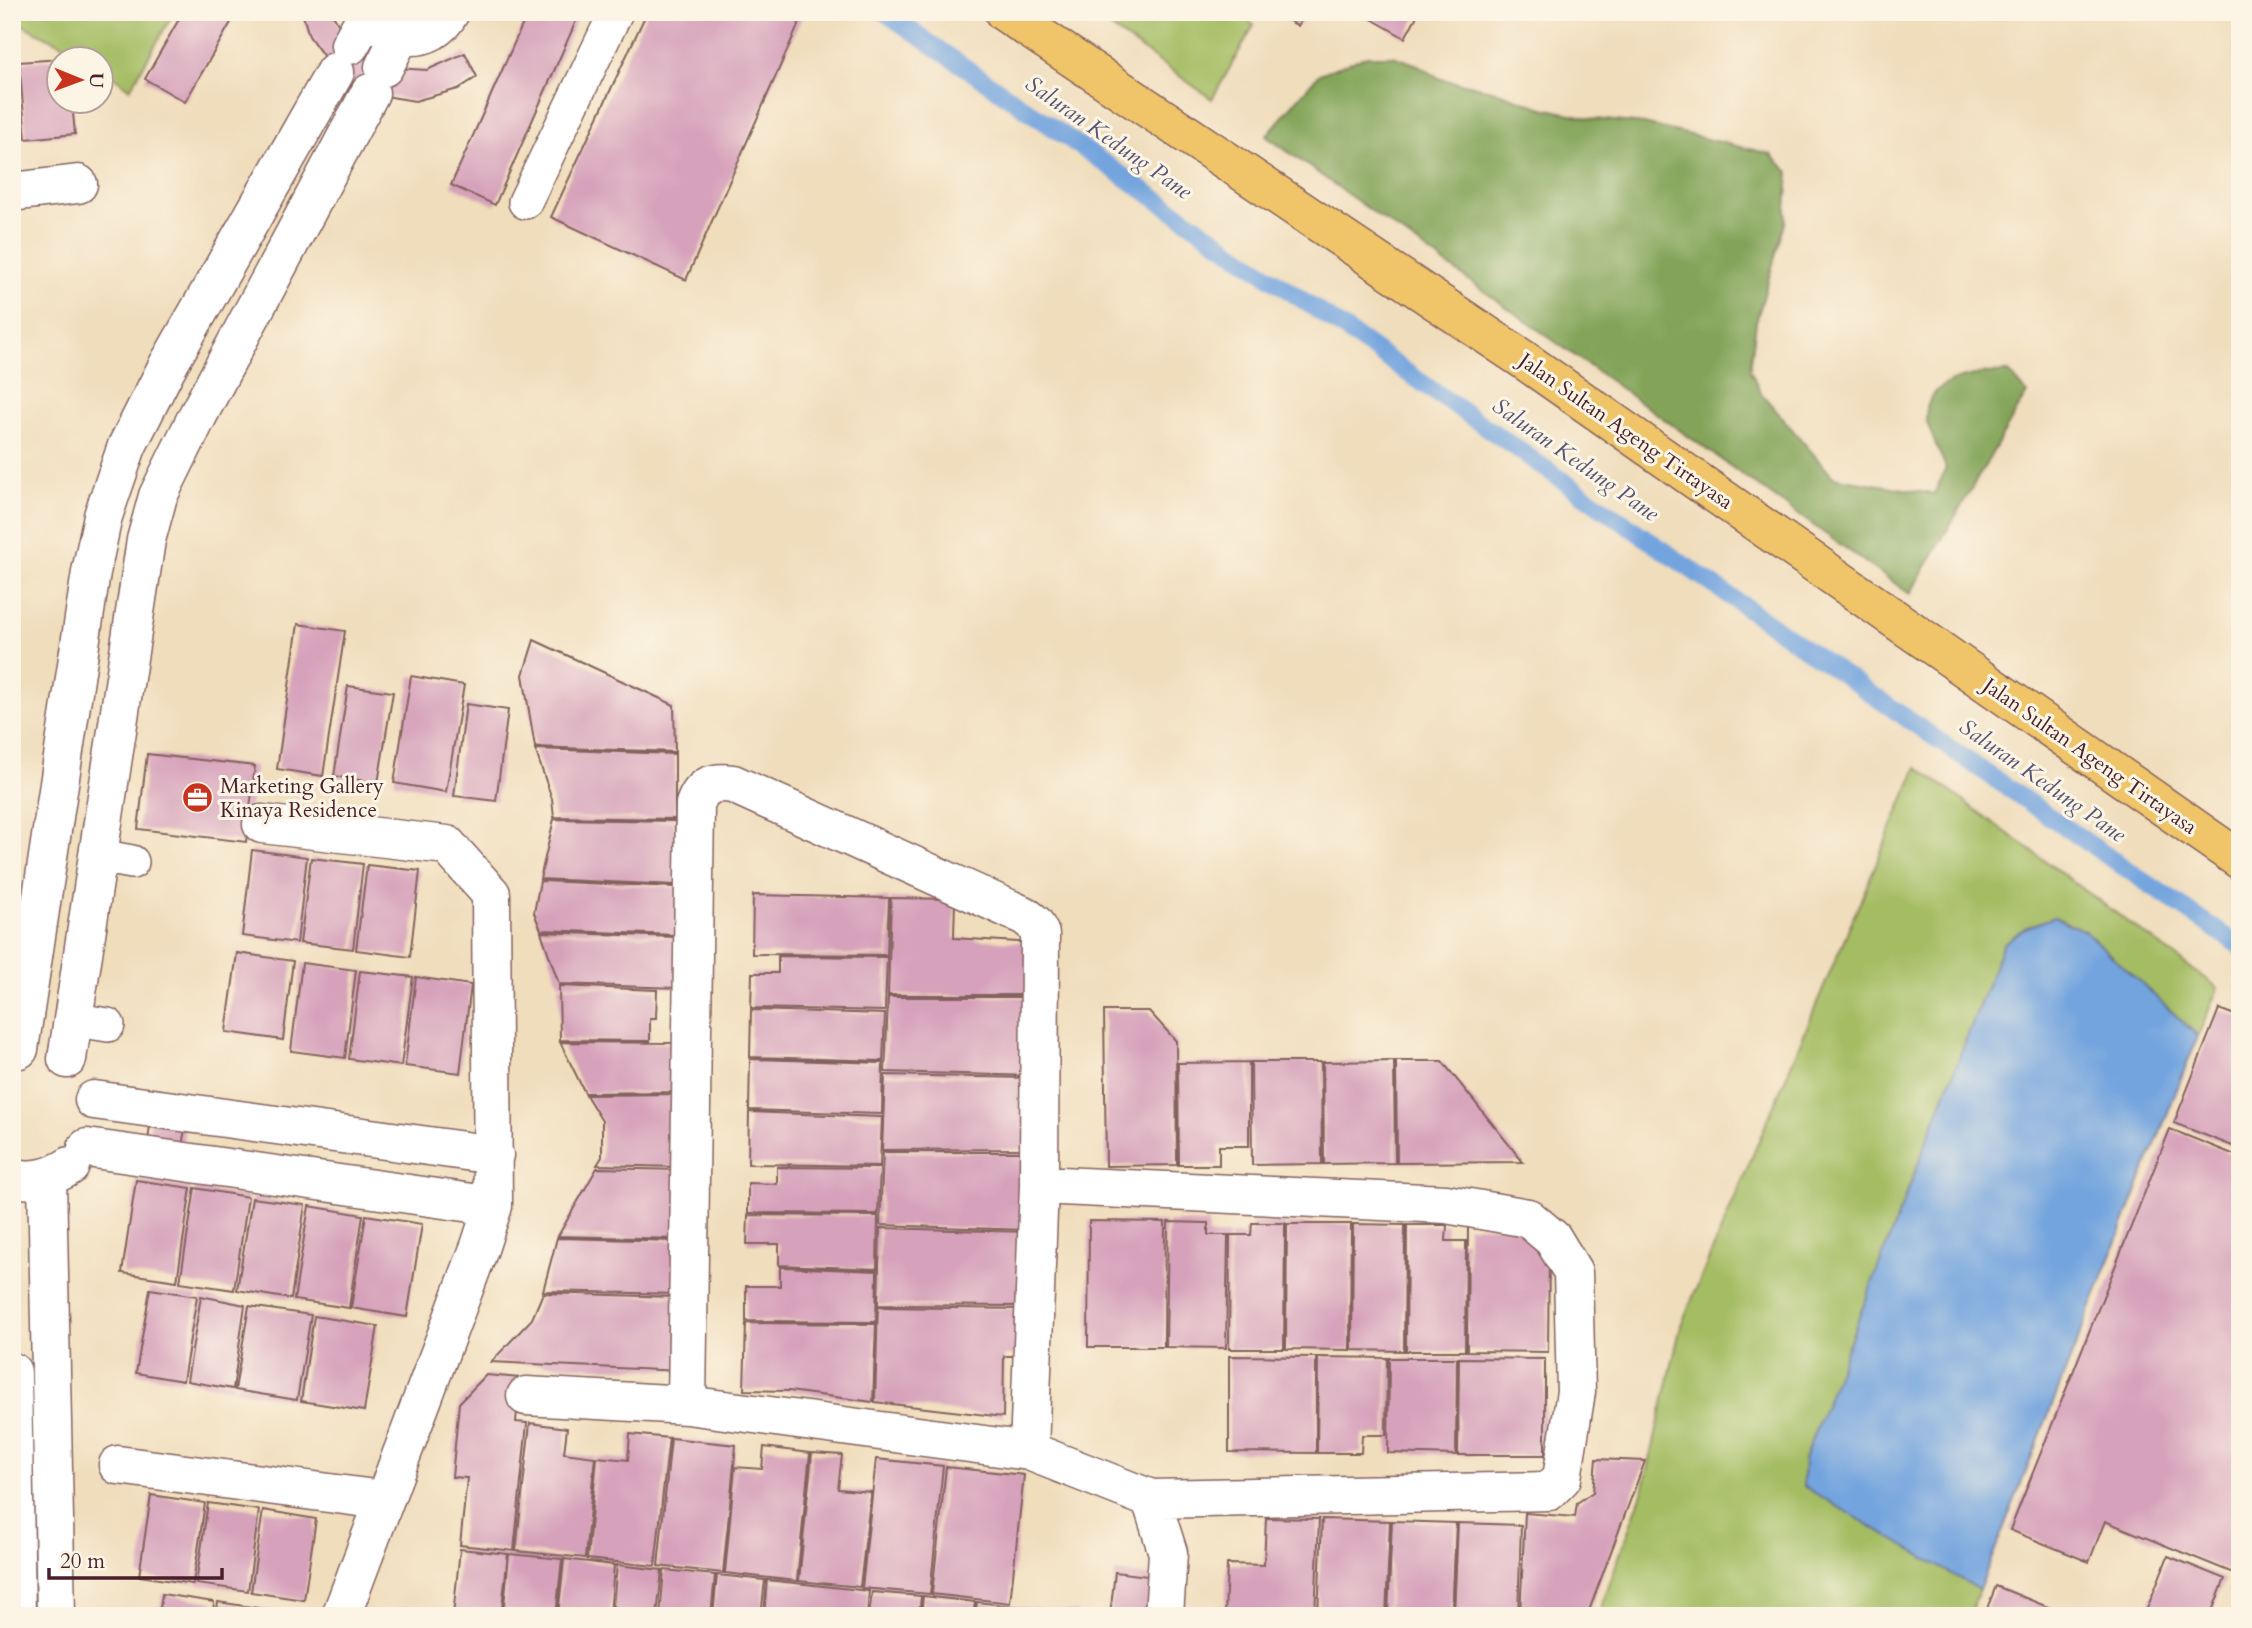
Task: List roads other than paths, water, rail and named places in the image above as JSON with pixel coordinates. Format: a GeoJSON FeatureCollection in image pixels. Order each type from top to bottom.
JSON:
{"type":"FeatureCollection","features":[{"type":"Feature","properties":{"kind":"main road","name":"Jalan Sultan Ageng Tirtayasa"},"geometry":{"type":"LineString","coordinates":[[1004,12],[1524,360],[2240,860]]}},
{"type":"Feature","properties":{"kind":"street"},"geometry":{"type":"LineString","coordinates":[[67,1059],[92,1023],[116,859],[146,540],[158,496],[198,415],[377,80],[427,33],[443,23],[450,12]]}},
{"type":"Feature","properties":{"kind":"street"},"geometry":{"type":"LineString","coordinates":[[56,1616],[30,1178],[69,1167],[87,1148],[95,1125],[94,1100],[84,1076],[67,1059],[52,1051],[15,1050],[91,572],[103,516],[127,446],[156,390],[348,49],[382,29],[377,80]]}},
{"type":"Feature","properties":{"kind":"street"},"geometry":{"type":"LineString","coordinates":[[348,49],[377,80]]}},
{"type":"Feature","properties":{"kind":"street"},"geometry":{"type":"LineString","coordinates":[[12,192],[78,184]]}},
{"type":"Feature","properties":{"kind":"street"},"geometry":{"type":"LineString","coordinates":[[687,1405],[695,804],[705,786],[718,782],[733,784],[1034,923],[1040,934],[1039,1185],[1029,1451]]}},
{"type":"Feature","properties":{"kind":"street"},"geometry":{"type":"LineString","coordinates":[[262,824],[447,845],[491,894],[493,1206],[481,1246],[382,1500],[341,1616]]}},
{"type":"Feature","properties":{"kind":"street"},"geometry":{"type":"LineString","coordinates":[[94,1100],[494,1155]]}},
{"type":"Feature","properties":{"kind":"street"},"geometry":{"type":"LineString","coordinates":[[87,1148],[493,1206]]}},
{"type":"Feature","properties":{"kind":"street"},"geometry":{"type":"LineString","coordinates":[[526,1396],[687,1405],[1029,1451],[1151,1499],[1549,1491],[1562,1478],[1576,1392],[1573,1272],[1553,1239],[1528,1218],[1446,1204],[1039,1185]]}},
{"type":"Feature","properties":{"kind":"street"},"geometry":{"type":"LineString","coordinates":[[12,1372],[16,1616]]}},
{"type":"Feature","properties":{"kind":"street"},"geometry":{"type":"LineString","coordinates":[[118,1465],[382,1500]]}},
{"type":"Feature","properties":{"kind":"street"},"geometry":{"type":"LineString","coordinates":[[1151,1499],[1168,1553],[1164,1616]]}},
{"type":"Feature","properties":{"kind":"lane"},"geometry":{"type":"LineString","coordinates":[[526,202],[616,12]]}},
{"type":"Feature","properties":{"kind":"water"},"geometry":{"type":"Polygon","coordinates":[[[2054,917],[2085,931],[2198,1036],[1979,1590],[1803,1486],[1804,1460],[2003,944],[2025,928],[2054,917]]]}},
{"type":"Feature","properties":{"kind":"waterway","name":"Saluran Kedung Pane"},"geometry":{"type":"LineString","coordinates":[[884,12],[2240,946]]}},
{"type":"Feature","properties":{"kind":"place","name":"Marketing Gallery Kinaya Residence"},"geometry":{"type":"Point","coordinates":[197,798]}}]}
